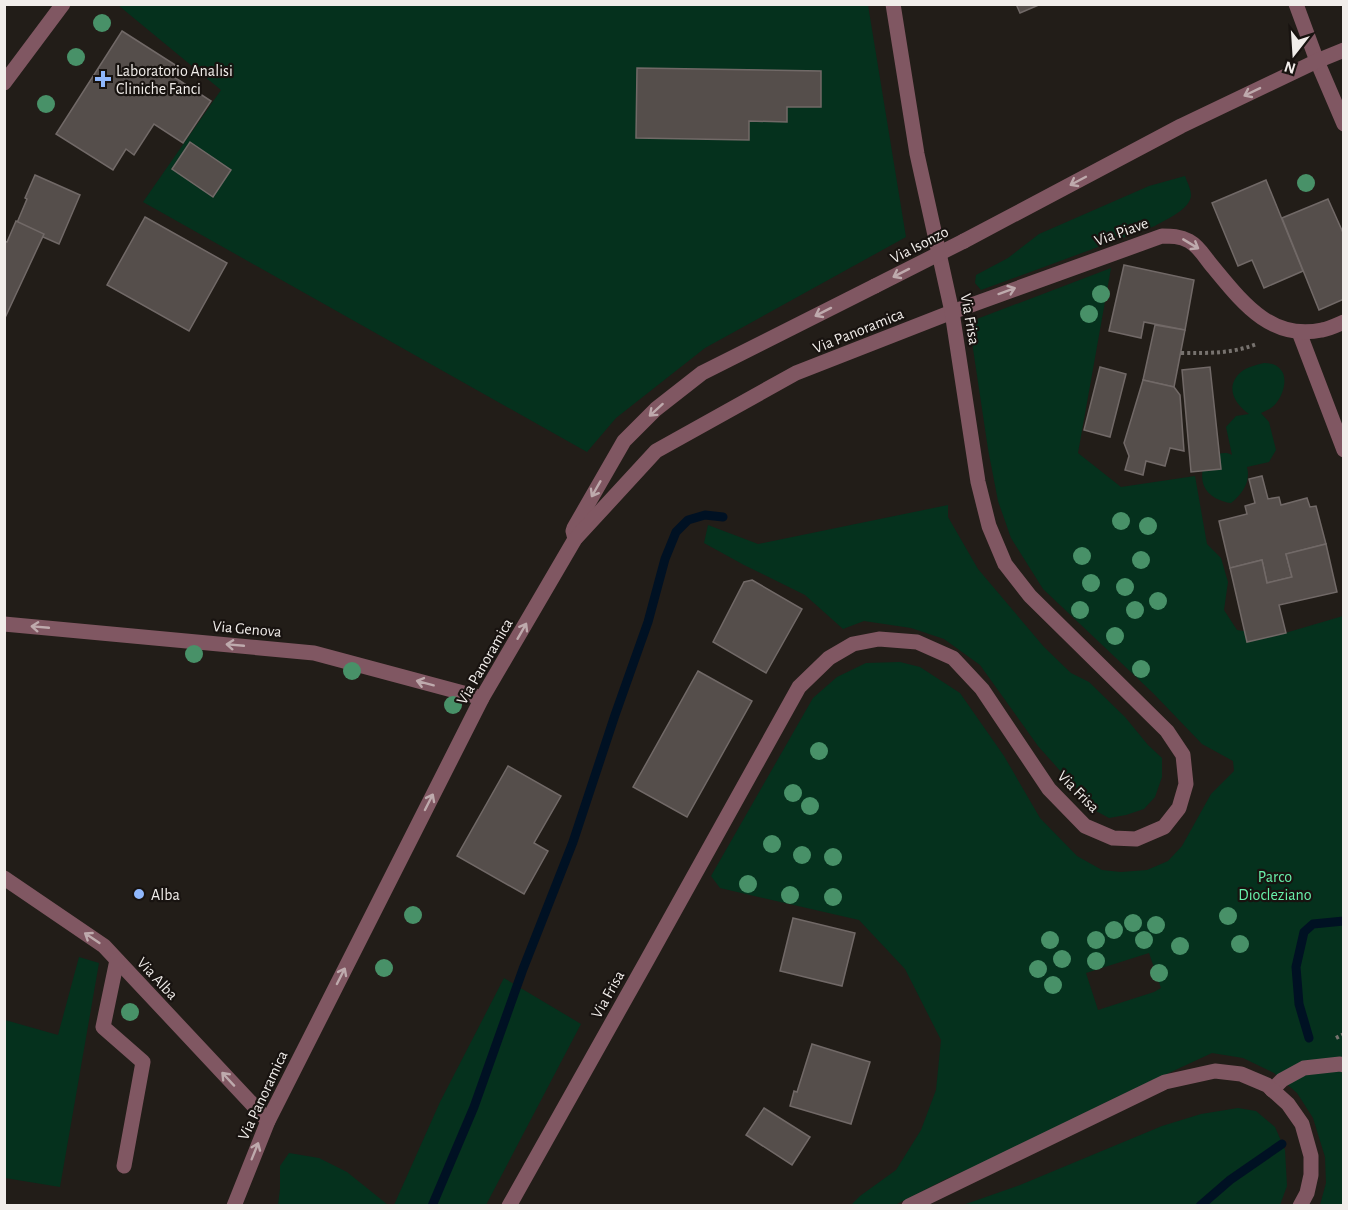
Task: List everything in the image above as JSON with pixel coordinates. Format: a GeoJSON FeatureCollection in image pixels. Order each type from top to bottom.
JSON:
{"type":"FeatureCollection","features":[{"type":"Feature","properties":{"kind":"street"},"geometry":{"type":"LineString","coordinates":[[4,83],[63,4]]}},
{"type":"Feature","properties":{"kind":"street","name":"Via Frisa"},"geometry":{"type":"LineString","coordinates":[[509,1206],[799,687],[829,658],[853,644],[879,639],[916,642],[953,658],[982,689],[1049,789],[1085,826],[1113,838],[1136,839],[1164,827],[1179,808],[1186,784],[1182,755],[1167,731],[1030,596],[1005,564],[989,526],[978,482],[952,312],[917,154],[893,4]]}},
{"type":"Feature","properties":{"kind":"street"},"geometry":{"type":"LineString","coordinates":[[1296,4],[1344,124]]}},
{"type":"Feature","properties":{"kind":"street","name":"Via Isonzo"},"geometry":{"type":"LineString","coordinates":[[576,539],[574,528],[624,441],[656,409],[702,374],[964,241],[1181,126],[1344,50]]}},
{"type":"Feature","properties":{"kind":"street","name":"Via Piave"},"geometry":{"type":"LineString","coordinates":[[952,312],[1148,240],[1162,236],[1176,236],[1200,249],[1242,302],[1261,318],[1279,328],[1299,332],[1322,330],[1344,322]]}},
{"type":"Feature","properties":{"kind":"street","name":"Via Panoramica"},"geometry":{"type":"LineString","coordinates":[[234,1206],[268,1121],[482,698],[576,539],[657,451],[796,373],[952,312]]}},
{"type":"Feature","properties":{"kind":"street"},"geometry":{"type":"LineString","coordinates":[[1299,332],[1344,450]]}},
{"type":"Feature","properties":{"kind":"street","name":"Via Genova"},"geometry":{"type":"LineString","coordinates":[[4,624],[314,653],[482,698]]}},
{"type":"Feature","properties":{"kind":"street","name":"Via Alba"},"geometry":{"type":"LineString","coordinates":[[4,878],[104,946],[268,1121]]}},
{"type":"Feature","properties":{"kind":"street"},"geometry":{"type":"LineString","coordinates":[[117,960],[103,1027],[143,1062],[124,1166]]}},
{"type":"Feature","properties":{"kind":"street"},"geometry":{"type":"LineString","coordinates":[[1272,1090],[1282,1080],[1304,1068],[1344,1065]]}},
{"type":"Feature","properties":{"kind":"street"},"geometry":{"type":"LineString","coordinates":[[909,1206],[1164,1082],[1215,1071],[1241,1074],[1267,1085],[1288,1104],[1302,1124],[1311,1156],[1311,1174],[1307,1193],[1300,1206]]}},
{"type":"Feature","properties":{"kind":"path"},"geometry":{"type":"LineString","coordinates":[[1181,352],[1226,353],[1266,340],[1279,328]]}},
{"type":"Feature","properties":{"kind":"green space"},"geometry":{"type":"Polygon","coordinates":[[[118,5],[868,5],[906,237],[705,348],[616,418],[587,452],[143,202],[221,90],[118,5]]]}},
{"type":"Feature","properties":{"kind":"green space"},"geometry":{"type":"Polygon","coordinates":[[[1185,176],[1191,193],[1187,205],[1177,214],[1155,226],[981,290],[975,283],[976,275],[1008,258],[1039,234],[1149,186],[1185,176]]]}},
{"type":"Feature","properties":{"kind":"green space","name":"Parco Diocleziano"},"geometry":{"type":"Polygon","coordinates":[[[1111,268],[1078,453],[1121,487],[1195,476],[1207,544],[1221,558],[1228,582],[1224,610],[1237,630],[1275,636],[1343,616],[1343,1205],[1320,1205],[1326,1183],[1325,1157],[1313,1118],[1297,1093],[1274,1073],[1243,1058],[1212,1053],[895,1205],[851,1205],[896,1170],[921,1130],[936,1090],[941,1040],[905,969],[859,920],[720,888],[711,876],[813,698],[837,677],[866,663],[900,662],[920,667],[960,693],[1004,756],[1040,818],[1077,856],[1102,870],[1121,872],[1147,870],[1168,861],[1182,846],[1211,794],[1234,771],[1233,761],[1202,744],[1153,693],[1043,589],[1011,538],[998,501],[969,322],[1111,268]],[[1149,953],[1086,973],[1098,1010],[1161,988],[1149,953]]]}},
{"type":"Feature","properties":{"kind":"green space"},"geometry":{"type":"Polygon","coordinates":[[[1264,363],[1278,366],[1284,377],[1283,391],[1279,399],[1272,407],[1261,413],[1269,422],[1276,450],[1269,462],[1247,467],[1247,483],[1242,492],[1231,503],[1223,501],[1215,498],[1206,490],[1202,476],[1204,467],[1213,456],[1223,453],[1232,455],[1226,427],[1236,416],[1249,414],[1239,405],[1233,395],[1233,383],[1243,370],[1264,363]]]}},
{"type":"Feature","properties":{"kind":"green space"},"geometry":{"type":"Polygon","coordinates":[[[948,505],[948,517],[978,569],[1044,647],[1071,673],[1089,682],[1162,758],[1162,777],[1155,797],[1144,809],[1109,818],[1096,811],[1038,746],[980,665],[944,639],[911,628],[864,621],[843,629],[805,595],[704,543],[708,525],[758,544],[948,505]]]}},
{"type":"Feature","properties":{"kind":"green space"},"geometry":{"type":"Polygon","coordinates":[[[79,957],[99,963],[60,1187],[5,1178],[5,1020],[58,1035],[79,957]]]}},
{"type":"Feature","properties":{"kind":"green space"},"geometry":{"type":"Polygon","coordinates":[[[504,978],[581,1024],[486,1205],[394,1205],[440,1102],[504,978]]]}},
{"type":"Feature","properties":{"kind":"green space"},"geometry":{"type":"Polygon","coordinates":[[[1238,1108],[1256,1111],[1275,1127],[1285,1150],[1287,1186],[1280,1205],[963,1205],[1020,1185],[1162,1126],[1201,1114],[1238,1108]]]}},
{"type":"Feature","properties":{"kind":"green space"},"geometry":{"type":"Polygon","coordinates":[[[289,1153],[319,1158],[347,1172],[388,1205],[278,1205],[280,1166],[289,1153]]]}},
{"type":"Feature","properties":{"kind":"building"},"geometry":{"type":"Polygon","coordinates":[[[1016,4],[1041,4],[1020,13],[1016,4]]]}},
{"type":"Feature","properties":{"kind":"building"},"geometry":{"type":"Polygon","coordinates":[[[122,31],[180,68],[174,77],[211,101],[183,143],[154,124],[134,155],[126,149],[113,170],[56,134],[122,31]]]}},
{"type":"Feature","properties":{"kind":"building"},"geometry":{"type":"Polygon","coordinates":[[[637,68],[821,71],[821,107],[787,107],[787,122],[749,121],[749,140],[636,138],[637,68]]]}},
{"type":"Feature","properties":{"kind":"building"},"geometry":{"type":"Polygon","coordinates":[[[190,142],[231,170],[213,197],[172,169],[190,142]]]}},
{"type":"Feature","properties":{"kind":"building"},"geometry":{"type":"Polygon","coordinates":[[[35,175],[80,195],[59,244],[16,225],[35,175]]]}},
{"type":"Feature","properties":{"kind":"building"},"geometry":{"type":"Polygon","coordinates":[[[1266,180],[1303,271],[1264,288],[1252,260],[1238,266],[1212,203],[1266,180]]]}},
{"type":"Feature","properties":{"kind":"building"},"geometry":{"type":"Polygon","coordinates":[[[1328,199],[1344,235],[1344,299],[1319,310],[1282,218],[1328,199]]]}},
{"type":"Feature","properties":{"kind":"building"},"geometry":{"type":"Polygon","coordinates":[[[145,217],[227,263],[189,331],[107,285],[145,217]]]}},
{"type":"Feature","properties":{"kind":"building"},"geometry":{"type":"Polygon","coordinates":[[[16,221],[44,234],[4,320],[4,241],[7,242],[16,221]]]}},
{"type":"Feature","properties":{"kind":"building"},"geometry":{"type":"Polygon","coordinates":[[[1124,265],[1194,280],[1185,330],[1144,322],[1141,338],[1109,331],[1124,265]]]}},
{"type":"Feature","properties":{"kind":"building"},"geometry":{"type":"Polygon","coordinates":[[[1155,325],[1185,330],[1174,387],[1143,380],[1155,325]]]}},
{"type":"Feature","properties":{"kind":"building"},"geometry":{"type":"Polygon","coordinates":[[[1100,367],[1126,374],[1110,437],[1084,430],[1100,367]]]}},
{"type":"Feature","properties":{"kind":"building"},"geometry":{"type":"Polygon","coordinates":[[[1210,367],[1221,469],[1191,472],[1182,370],[1210,367]]]}},
{"type":"Feature","properties":{"kind":"building"},"geometry":{"type":"Polygon","coordinates":[[[1143,380],[1174,387],[1180,395],[1184,451],[1170,448],[1165,466],[1146,461],[1143,475],[1125,470],[1129,456],[1124,443],[1143,380]]]}},
{"type":"Feature","properties":{"kind":"building"},"geometry":{"type":"Polygon","coordinates":[[[1262,476],[1268,499],[1279,497],[1281,505],[1307,498],[1310,507],[1316,506],[1326,544],[1286,554],[1292,577],[1267,583],[1262,560],[1230,568],[1219,521],[1247,514],[1245,506],[1255,503],[1249,479],[1262,476]]]}},
{"type":"Feature","properties":{"kind":"building"},"geometry":{"type":"Polygon","coordinates":[[[1326,544],[1337,592],[1279,605],[1286,633],[1247,642],[1230,568],[1262,560],[1267,583],[1292,577],[1286,554],[1326,544]]]}},
{"type":"Feature","properties":{"kind":"building"},"geometry":{"type":"Polygon","coordinates":[[[752,580],[802,609],[766,673],[713,642],[744,582],[752,580]]]}},
{"type":"Feature","properties":{"kind":"building"},"geometry":{"type":"Polygon","coordinates":[[[698,671],[752,701],[687,817],[633,787],[698,671]]]}},
{"type":"Feature","properties":{"kind":"building"},"geometry":{"type":"Polygon","coordinates":[[[508,766],[561,796],[534,843],[548,851],[524,894],[457,856],[508,766]]]}},
{"type":"Feature","properties":{"kind":"building"},"geometry":{"type":"Polygon","coordinates":[[[793,918],[855,933],[842,986],[780,971],[793,918]]]}},
{"type":"Feature","properties":{"kind":"building"},"geometry":{"type":"Polygon","coordinates":[[[812,1044],[870,1062],[851,1124],[790,1106],[794,1091],[797,1092],[812,1044]]]}},
{"type":"Feature","properties":{"kind":"building"},"geometry":{"type":"Polygon","coordinates":[[[764,1108],[810,1137],[792,1165],[746,1135],[764,1108]]]}},
{"type":"Feature","properties":{"kind":"waterway"},"geometry":{"type":"LineString","coordinates":[[432,1206],[474,1107],[523,969],[573,842],[648,622],[665,559],[676,532],[688,520],[705,515],[723,517]]}},
{"type":"Feature","properties":{"kind":"waterway"},"geometry":{"type":"LineString","coordinates":[[1309,1038],[1299,1004],[1296,967],[1304,932],[1313,924],[1344,921]]}},
{"type":"Feature","properties":{"kind":"waterway"},"geometry":{"type":"LineString","coordinates":[[1200,1206],[1230,1180],[1282,1144]]}},
{"type":"Feature","properties":{"kind":"place","name":"Laboratorio Analisi Cliniche Fanci"},"geometry":{"type":"Point","coordinates":[103,79]}},
{"type":"Feature","properties":{"kind":"place","name":"Alba"},"geometry":{"type":"Point","coordinates":[139,894]}}]}
